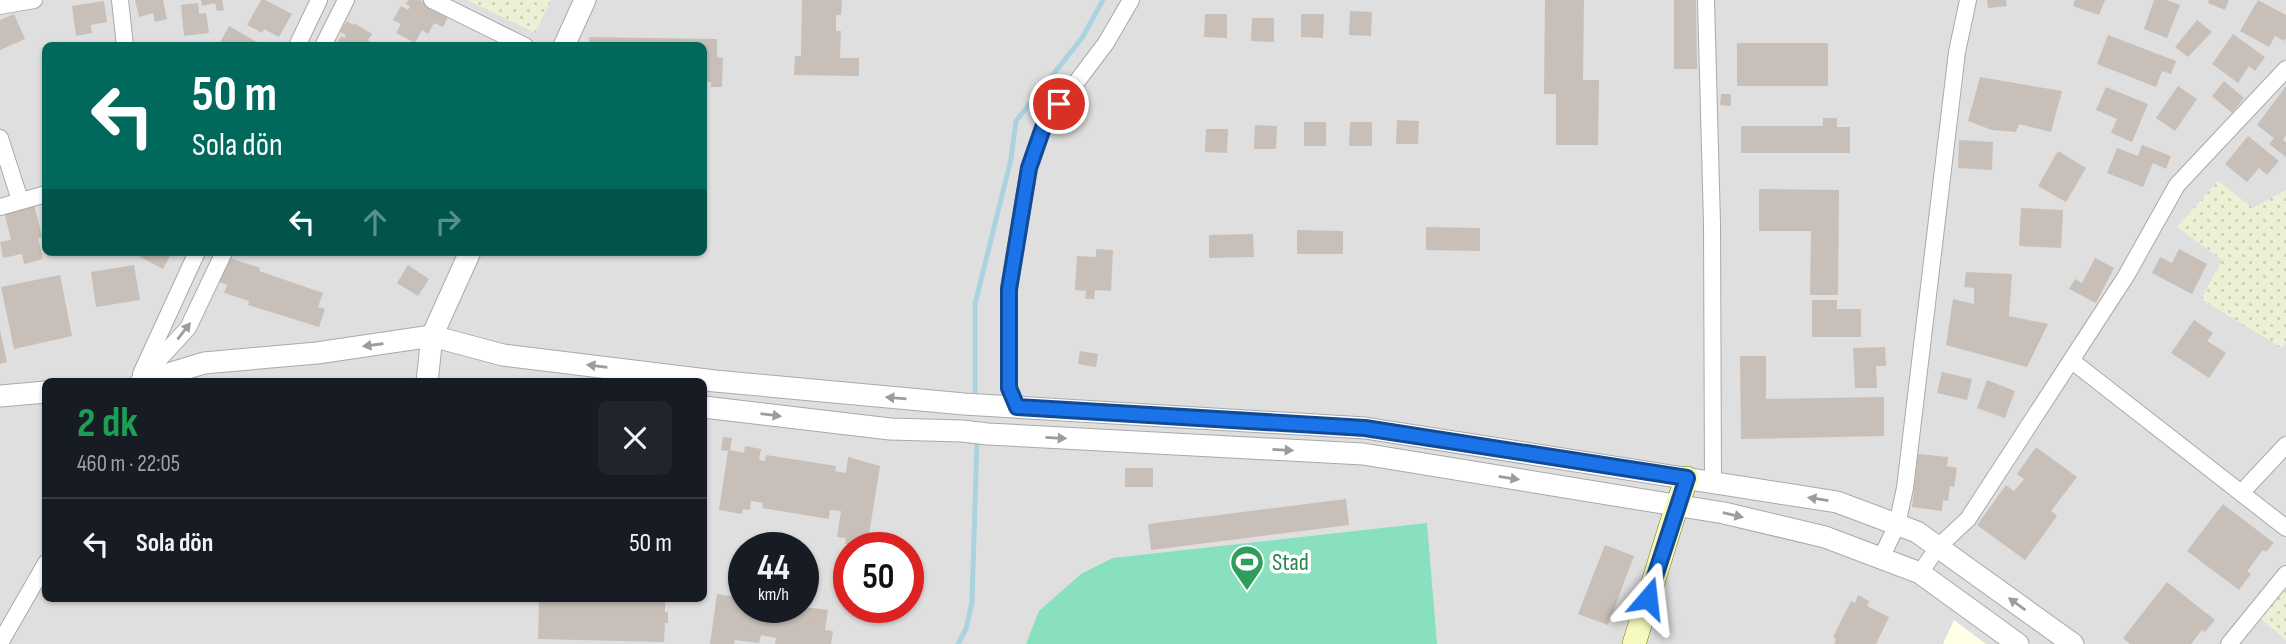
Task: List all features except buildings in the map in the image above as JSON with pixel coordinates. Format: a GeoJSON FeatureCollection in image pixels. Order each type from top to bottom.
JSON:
{"type":"FeatureCollection","features":[{"type":"Feature","properties":{"kind":"main road"},"geometry":{"type":"LineString","coordinates":[[1634,644],[1687,478]]}},
{"type":"Feature","properties":{"kind":"street"},"geometry":{"type":"LineString","coordinates":[[0,6],[34,0]]}},
{"type":"Feature","properties":{"kind":"street"},"geometry":{"type":"LineString","coordinates":[[120,0],[125,42]]}},
{"type":"Feature","properties":{"kind":"street"},"geometry":{"type":"LineString","coordinates":[[299,0],[317,4],[335,21]]}},
{"type":"Feature","properties":{"kind":"street"},"geometry":{"type":"LineString","coordinates":[[325,42],[346,0]]}},
{"type":"Feature","properties":{"kind":"street"},"geometry":{"type":"LineString","coordinates":[[432,0],[517,42]]}},
{"type":"Feature","properties":{"kind":"street"},"geometry":{"type":"LineString","coordinates":[[566,42],[585,0]]}},
{"type":"Feature","properties":{"kind":"street"},"geometry":{"type":"LineString","coordinates":[[1017,407],[1009,388],[1009,289],[1029,168],[1044,125],[1106,43],[1131,0]]}},
{"type":"Feature","properties":{"kind":"street"},"geometry":{"type":"LineString","coordinates":[[1706,0],[1712,223],[1713,483]]}},
{"type":"Feature","properties":{"kind":"street"},"geometry":{"type":"LineString","coordinates":[[1881,558],[1897,525],[1907,475],[1957,52],[1967,1]]}},
{"type":"Feature","properties":{"kind":"street"},"geometry":{"type":"LineString","coordinates":[[299,42],[317,4]]}},
{"type":"Feature","properties":{"kind":"street"},"geometry":{"type":"LineString","coordinates":[[1920,573],[1938,547],[1968,519],[2126,276],[2177,185],[2286,69]]}},
{"type":"Feature","properties":{"kind":"street"},"geometry":{"type":"LineString","coordinates":[[0,138],[20,200]]}},
{"type":"Feature","properties":{"kind":"street"},"geometry":{"type":"LineString","coordinates":[[0,207],[42,195]]}},
{"type":"Feature","properties":{"kind":"street"},"geometry":{"type":"LineString","coordinates":[[140,378],[151,348],[195,256]]}},
{"type":"Feature","properties":{"kind":"street"},"geometry":{"type":"LineString","coordinates":[[143,378],[188,328],[222,256]]}},
{"type":"Feature","properties":{"kind":"street"},"geometry":{"type":"LineString","coordinates":[[427,378],[432,336],[468,256]]}},
{"type":"Feature","properties":{"kind":"street"},"geometry":{"type":"LineString","coordinates":[[153,378],[204,363],[317,353],[432,336],[503,355],[691,378]]}},
{"type":"Feature","properties":{"kind":"street"},"geometry":{"type":"LineString","coordinates":[[2072,361],[2286,528]]}},
{"type":"Feature","properties":{"kind":"street"},"geometry":{"type":"LineString","coordinates":[[707,380],[964,404],[1365,428],[1837,502],[1917,532],[2073,644]]}},
{"type":"Feature","properties":{"kind":"street"},"geometry":{"type":"LineString","coordinates":[[0,396],[42,392]]}},
{"type":"Feature","properties":{"kind":"street"},"geometry":{"type":"LineString","coordinates":[[707,407],[890,429],[1363,454],[1724,513],[1825,537],[1920,573],[2018,644]]}},
{"type":"Feature","properties":{"kind":"street"},"geometry":{"type":"LineString","coordinates":[[2241,493],[2286,445]]}},
{"type":"Feature","properties":{"kind":"street"},"geometry":{"type":"LineString","coordinates":[[0,643],[42,570]]}},
{"type":"Feature","properties":{"kind":"street"},"geometry":{"type":"LineString","coordinates":[[2229,644],[2286,574]]}},
{"type":"Feature","properties":{"kind":"shaded area"},"geometry":{"type":"Polygon","coordinates":[[[0,0],[2286,0],[2286,644],[0,644],[0,0]]]}},
{"type":"Feature","properties":{"kind":"shaded area"},"geometry":{"type":"Polygon","coordinates":[[[467,0],[551,0],[535,33],[467,0]]]}},
{"type":"Feature","properties":{"kind":"shaded area"},"geometry":{"type":"Polygon","coordinates":[[[2218,181],[2253,208],[2286,190],[2286,342],[2282,348],[2201,299],[2222,260],[2177,227],[2218,181]]]}},
{"type":"Feature","properties":{"kind":"shaded area"},"geometry":{"type":"Polygon","coordinates":[[[2286,583],[2286,640],[2259,617],[2286,583]]]}},
{"type":"Feature","properties":{"kind":"shaded area"},"geometry":{"type":"Polygon","coordinates":[[[1954,620],[1986,644],[1943,644],[1954,620]]]}},
{"type":"Feature","properties":{"kind":"green space","name":"Stad"},"geometry":{"type":"Polygon","coordinates":[[[1427,523],[1437,644],[1026,644],[1039,611],[1081,574],[1113,558],[1427,523]]]}},
{"type":"Feature","properties":{"kind":"waterway"},"geometry":{"type":"LineString","coordinates":[[975,401],[975,304],[1011,159],[1016,121],[1082,38],[1103,0]]}},
{"type":"Feature","properties":{"kind":"waterway"},"geometry":{"type":"LineString","coordinates":[[958,644],[966,629],[972,602],[977,439]]}},
{"type":"Feature","properties":{"kind":"place","name":"Stad"},"geometry":{"type":"Point","coordinates":[1247,592]}},
{"type":"Feature","properties":{"kind":"route"},"geometry":{"type":"LineString","coordinates":[[1059,104],[1044,125],[1029,168],[1009,289],[1009,388],[1017,407],[1365,428],[1687,478],[1648,598]]}}]}
